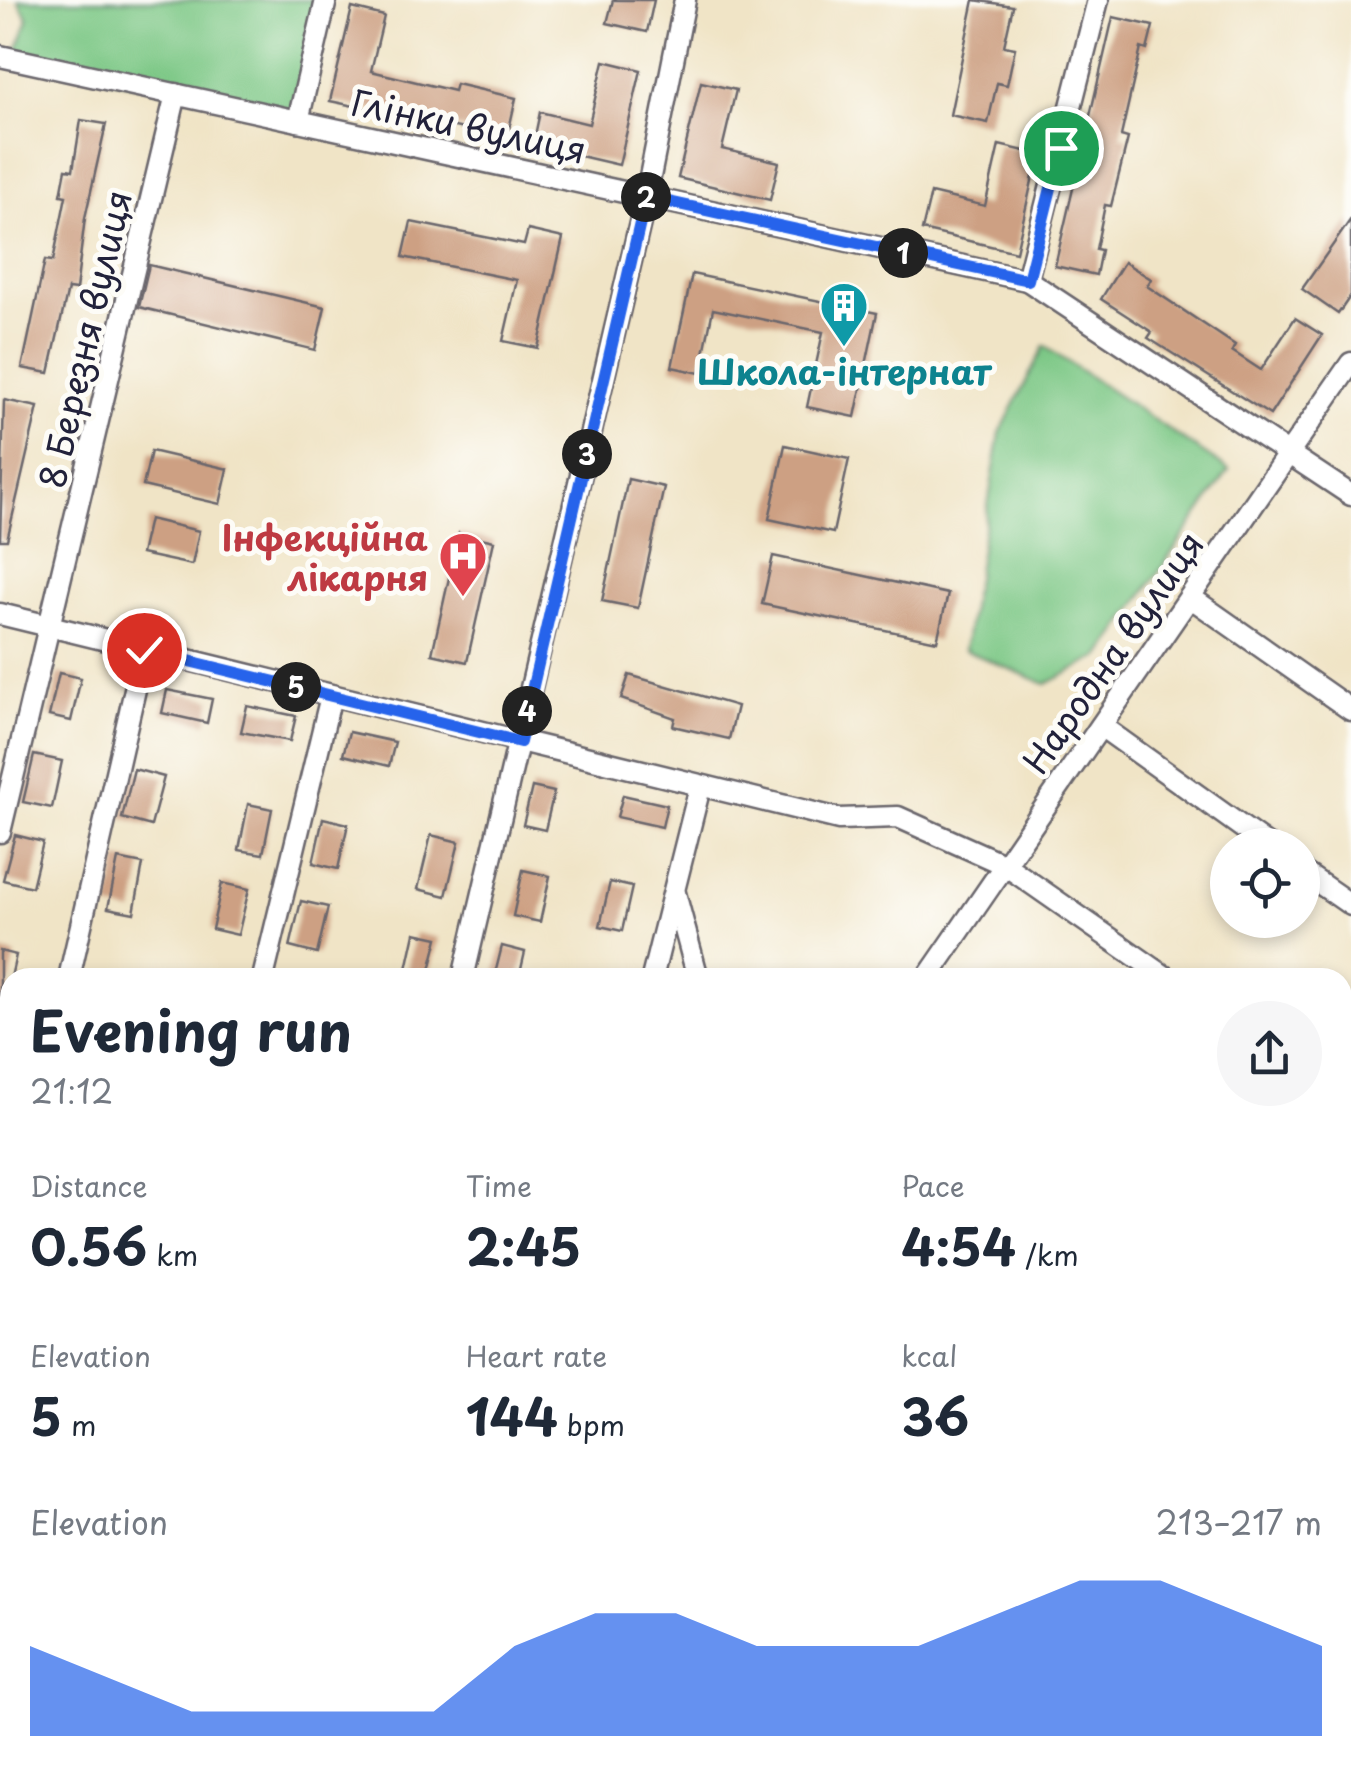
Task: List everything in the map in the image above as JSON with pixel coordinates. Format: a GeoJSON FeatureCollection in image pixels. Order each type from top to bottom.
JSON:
{"type":"FeatureCollection","features":[{"type":"Feature","properties":{"kind":"street"},"geometry":{"type":"LineString","coordinates":[[298,121],[326,0]]}},
{"type":"Feature","properties":{"kind":"street"},"geometry":{"type":"LineString","coordinates":[[466,968],[646,197],[685,0]]}},
{"type":"Feature","properties":{"kind":"street"},"geometry":{"type":"LineString","coordinates":[[1028,280],[1098,0]]}},
{"type":"Feature","properties":{"kind":"street","name":"Глінки вулиця"},"geometry":{"type":"LineString","coordinates":[[0,56],[1028,280],[1351,496]]}},
{"type":"Feature","properties":{"kind":"street","name":"8 Березня вулиця"},"geometry":{"type":"LineString","coordinates":[[0,832],[176,94]]}},
{"type":"Feature","properties":{"kind":"street","name":"Народна вулиця"},"geometry":{"type":"LineString","coordinates":[[934,968],[1351,363]]}},
{"type":"Feature","properties":{"kind":"street"},"geometry":{"type":"LineString","coordinates":[[1190,598],[1351,710]]}},
{"type":"Feature","properties":{"kind":"street"},"geometry":{"type":"LineString","coordinates":[[0,614],[700,787],[839,818],[898,817],[1005,864],[1152,968]]}},
{"type":"Feature","properties":{"kind":"street"},"geometry":{"type":"LineString","coordinates":[[72,968],[144,650]]}},
{"type":"Feature","properties":{"kind":"street"},"geometry":{"type":"LineString","coordinates":[[265,968],[332,696]]}},
{"type":"Feature","properties":{"kind":"street"},"geometry":{"type":"LineString","coordinates":[[1100,726],[1242,828]]}},
{"type":"Feature","properties":{"kind":"street"},"geometry":{"type":"LineString","coordinates":[[654,968],[700,787]]}},
{"type":"Feature","properties":{"kind":"street"},"geometry":{"type":"LineString","coordinates":[[1320,883],[1351,905]]}},
{"type":"Feature","properties":{"kind":"street"},"geometry":{"type":"LineString","coordinates":[[674,890],[695,968]]}},
{"type":"Feature","properties":{"kind":"green space"},"geometry":{"type":"Polygon","coordinates":[[[18,0],[326,0],[298,119],[14,58],[28,19],[18,0]]]}},
{"type":"Feature","properties":{"kind":"green space"},"geometry":{"type":"Polygon","coordinates":[[[1044,346],[1229,470],[1101,656],[1046,684],[964,650],[1000,433],[1044,346]]]}},
{"type":"Feature","properties":{"kind":"building"},"geometry":{"type":"Polygon","coordinates":[[[613,0],[654,0],[647,32],[607,23],[613,0]]]}},
{"type":"Feature","properties":{"kind":"building"},"geometry":{"type":"Polygon","coordinates":[[[974,0],[1013,6],[1004,46],[1015,48],[1007,85],[997,83],[988,123],[950,115],[974,0]]]}},
{"type":"Feature","properties":{"kind":"building"},"geometry":{"type":"Polygon","coordinates":[[[352,8],[384,16],[371,71],[454,91],[456,84],[516,98],[507,138],[330,101],[352,8]]]}},
{"type":"Feature","properties":{"kind":"building"},"geometry":{"type":"Polygon","coordinates":[[[1113,17],[1153,26],[1147,50],[1141,48],[1121,136],[1128,138],[1111,206],[1105,205],[1096,249],[1101,250],[1096,275],[1055,266],[1113,17]]]}},
{"type":"Feature","properties":{"kind":"building"},"geometry":{"type":"Polygon","coordinates":[[[604,61],[641,70],[619,165],[533,145],[540,112],[589,124],[604,61]]]}},
{"type":"Feature","properties":{"kind":"building"},"geometry":{"type":"Polygon","coordinates":[[[701,82],[736,90],[722,149],[779,162],[770,200],[678,178],[701,82]]]}},
{"type":"Feature","properties":{"kind":"building"},"geometry":{"type":"Polygon","coordinates":[[[81,120],[106,124],[85,218],[76,290],[68,289],[49,373],[22,368],[45,260],[53,261],[66,196],[61,195],[66,169],[73,170],[81,120]]]}},
{"type":"Feature","properties":{"kind":"building"},"geometry":{"type":"Polygon","coordinates":[[[999,145],[1038,154],[1016,252],[922,230],[931,193],[985,206],[999,145]]]}},
{"type":"Feature","properties":{"kind":"building"},"geometry":{"type":"Polygon","coordinates":[[[1351,219],[1351,295],[1338,314],[1302,289],[1351,219]]]}},
{"type":"Feature","properties":{"kind":"building"},"geometry":{"type":"Polygon","coordinates":[[[411,222],[524,245],[528,230],[563,238],[538,348],[503,341],[517,280],[403,257],[411,222]]]}},
{"type":"Feature","properties":{"kind":"building"},"geometry":{"type":"Polygon","coordinates":[[[1124,262],[1151,279],[1147,286],[1235,345],[1232,351],[1261,370],[1295,318],[1322,335],[1270,415],[1148,338],[1152,332],[1101,299],[1124,262]]]}},
{"type":"Feature","properties":{"kind":"building"},"geometry":{"type":"Polygon","coordinates":[[[149,265],[325,307],[315,350],[139,307],[149,265]]]}},
{"type":"Feature","properties":{"kind":"building","name":"Школа-інтернат"},"geometry":{"type":"Polygon","coordinates":[[[692,274],[877,313],[855,417],[807,407],[823,332],[713,309],[700,373],[672,367],[692,274]]]}},
{"type":"Feature","properties":{"kind":"building"},"geometry":{"type":"Polygon","coordinates":[[[4,400],[38,407],[7,540],[0,540],[4,400]]]}},
{"type":"Feature","properties":{"kind":"building"},"geometry":{"type":"Polygon","coordinates":[[[785,445],[849,459],[833,533],[769,519],[785,445]]]}},
{"type":"Feature","properties":{"kind":"building"},"geometry":{"type":"Polygon","coordinates":[[[151,451],[228,469],[220,504],[143,486],[151,451]]]}},
{"type":"Feature","properties":{"kind":"building"},"geometry":{"type":"Polygon","coordinates":[[[628,479],[664,487],[638,608],[602,601],[628,479]]]}},
{"type":"Feature","properties":{"kind":"building"},"geometry":{"type":"Polygon","coordinates":[[[149,519],[199,531],[192,565],[141,554],[149,519]]]}},
{"type":"Feature","properties":{"kind":"building","name":"Інфекційна лікарня"},"geometry":{"type":"Polygon","coordinates":[[[459,533],[494,541],[467,662],[432,654],[459,533]]]}},
{"type":"Feature","properties":{"kind":"building"},"geometry":{"type":"Polygon","coordinates":[[[773,556],[948,594],[937,641],[762,604],[773,556]]]}},
{"type":"Feature","properties":{"kind":"building"},"geometry":{"type":"Polygon","coordinates":[[[59,673],[81,678],[71,721],[49,716],[59,673]]]}},
{"type":"Feature","properties":{"kind":"building"},"geometry":{"type":"Polygon","coordinates":[[[629,675],[737,706],[729,739],[673,726],[675,718],[621,699],[629,675]]]}},
{"type":"Feature","properties":{"kind":"building"},"geometry":{"type":"Polygon","coordinates":[[[167,690],[212,699],[207,723],[162,713],[167,690]]]}},
{"type":"Feature","properties":{"kind":"building"},"geometry":{"type":"Polygon","coordinates":[[[247,706],[296,716],[290,741],[241,732],[247,706]]]}},
{"type":"Feature","properties":{"kind":"building"},"geometry":{"type":"Polygon","coordinates":[[[349,732],[395,742],[389,766],[343,755],[349,732]]]}},
{"type":"Feature","properties":{"kind":"building"},"geometry":{"type":"Polygon","coordinates":[[[34,755],[62,761],[52,808],[23,802],[34,755]]]}},
{"type":"Feature","properties":{"kind":"building"},"geometry":{"type":"Polygon","coordinates":[[[134,769],[164,777],[151,826],[122,818],[134,769]]]}},
{"type":"Feature","properties":{"kind":"building"},"geometry":{"type":"Polygon","coordinates":[[[532,787],[554,792],[545,830],[523,825],[532,787]]]}},
{"type":"Feature","properties":{"kind":"building"},"geometry":{"type":"Polygon","coordinates":[[[623,795],[667,805],[662,827],[617,817],[623,795]]]}},
{"type":"Feature","properties":{"kind":"building"},"geometry":{"type":"Polygon","coordinates":[[[248,804],[272,809],[263,854],[239,850],[248,804]]]}},
{"type":"Feature","properties":{"kind":"building"},"geometry":{"type":"Polygon","coordinates":[[[323,818],[348,824],[338,869],[313,863],[323,818]]]}},
{"type":"Feature","properties":{"kind":"building"},"geometry":{"type":"Polygon","coordinates":[[[15,835],[43,842],[32,887],[3,880],[15,835]]]}},
{"type":"Feature","properties":{"kind":"building"},"geometry":{"type":"Polygon","coordinates":[[[431,835],[459,842],[446,896],[418,889],[431,835]]]}},
{"type":"Feature","properties":{"kind":"building"},"geometry":{"type":"Polygon","coordinates":[[[118,859],[143,864],[134,913],[108,908],[118,859]]]}},
{"type":"Feature","properties":{"kind":"building"},"geometry":{"type":"Polygon","coordinates":[[[523,870],[550,876],[540,922],[513,916],[523,870]]]}},
{"type":"Feature","properties":{"kind":"building"},"geometry":{"type":"Polygon","coordinates":[[[610,882],[632,887],[622,931],[600,926],[610,882]]]}},
{"type":"Feature","properties":{"kind":"building"},"geometry":{"type":"Polygon","coordinates":[[[222,883],[249,889],[238,935],[212,929],[222,883]]]}},
{"type":"Feature","properties":{"kind":"building"},"geometry":{"type":"Polygon","coordinates":[[[301,901],[328,907],[317,954],[290,947],[301,901]]]}},
{"type":"Feature","properties":{"kind":"building"},"geometry":{"type":"Polygon","coordinates":[[[415,933],[438,938],[430,968],[407,968],[415,933]]]}},
{"type":"Feature","properties":{"kind":"building"},"geometry":{"type":"Polygon","coordinates":[[[502,946],[525,952],[521,968],[496,968],[502,946]]]}},
{"type":"Feature","properties":{"kind":"building"},"geometry":{"type":"Polygon","coordinates":[[[0,951],[16,955],[13,968],[0,968],[0,951]]]}},
{"type":"Feature","properties":{"kind":"place","name":"Школа-інтернат"},"geometry":{"type":"Point","coordinates":[844,348]}},
{"type":"Feature","properties":{"kind":"place","name":"Інфекційна лікарня"},"geometry":{"type":"Point","coordinates":[463,598]}},
{"type":"Feature","properties":{"kind":"route"},"geometry":{"type":"LineString","coordinates":[[144,650],[520,742],[646,197],[1028,280],[1061,148]]}}]}
